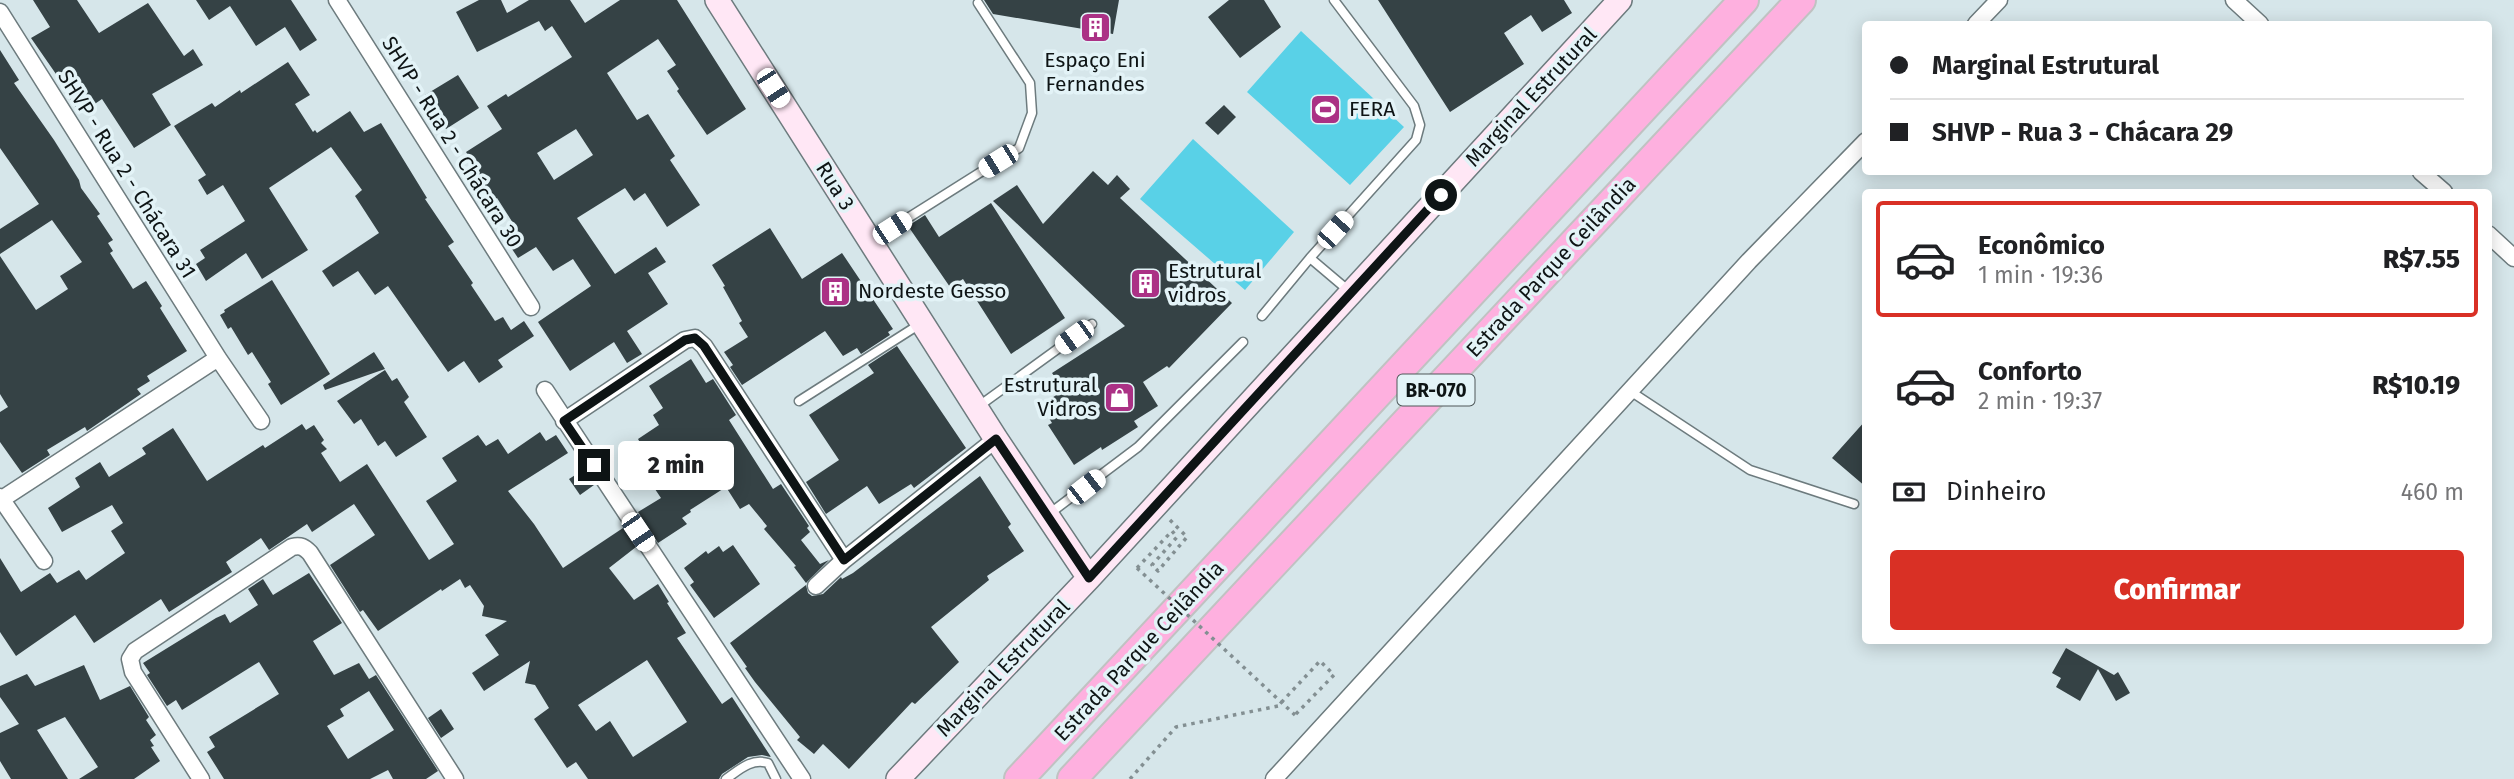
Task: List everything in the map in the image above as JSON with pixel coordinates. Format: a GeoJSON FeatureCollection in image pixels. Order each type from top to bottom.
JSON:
{"type":"FeatureCollection","features":[{"type":"Feature","properties":{"kind":"highway","name":"Estrada Parque Ceilândia"},"geometry":{"type":"LineString","coordinates":[[1020,779],[1744,0]]}},
{"type":"Feature","properties":{"kind":"highway","name":"Estrada Parque Ceilândia"},"geometry":{"type":"LineString","coordinates":[[1072,779],[1801,0]]}},
{"type":"Feature","properties":{"kind":"main road","name":"Rua 3"},"geometry":{"type":"LineString","coordinates":[[717,0],[976,408],[1089,578]]}},
{"type":"Feature","properties":{"kind":"main road","name":"Marginal Estrutural"},"geometry":{"type":"LineString","coordinates":[[898,779],[1089,578],[1620,0]]}},
{"type":"Feature","properties":{"kind":"street","name":"SHVP - Rua 2 - Chácara 30"},"geometry":{"type":"LineString","coordinates":[[337,0],[531,307]]}},
{"type":"Feature","properties":{"kind":"street"},"geometry":{"type":"LineString","coordinates":[[1979,21],[1999,0]]}},
{"type":"Feature","properties":{"kind":"street"},"geometry":{"type":"LineString","coordinates":[[2234,0],[2257,21]]}},
{"type":"Feature","properties":{"kind":"street","name":"SHVP - Rua 2 - Chácara 31"},"geometry":{"type":"LineString","coordinates":[[0,12],[218,358],[261,421]]}},
{"type":"Feature","properties":{"kind":"street"},"geometry":{"type":"LineString","coordinates":[[1274,779],[1749,261],[1862,145]]}},
{"type":"Feature","properties":{"kind":"street"},"geometry":{"type":"LineString","coordinates":[[2424,175],[2441,189]]}},
{"type":"Feature","properties":{"kind":"street"},"geometry":{"type":"LineString","coordinates":[[2492,238],[2514,258]]}},
{"type":"Feature","properties":{"kind":"street"},"geometry":{"type":"LineString","coordinates":[[564,421],[685,340],[695,338],[704,346],[844,560]]}},
{"type":"Feature","properties":{"kind":"street"},"geometry":{"type":"LineString","coordinates":[[44,561],[1,498],[218,358]]}},
{"type":"Feature","properties":{"kind":"street"},"geometry":{"type":"LineString","coordinates":[[545,390],[802,779]]}},
{"type":"Feature","properties":{"kind":"street"},"geometry":{"type":"LineString","coordinates":[[816,586],[844,560],[996,439]]}},
{"type":"Feature","properties":{"kind":"street"},"geometry":{"type":"LineString","coordinates":[[201,779],[133,672],[130,659],[135,651],[292,547],[298,546],[305,547],[310,553],[455,779]]}},
{"type":"Feature","properties":{"kind":"lane"},"geometry":{"type":"LineString","coordinates":[[1262,316],[1416,140],[1420,125],[1415,106],[1334,0]]}},
{"type":"Feature","properties":{"kind":"lane"},"geometry":{"type":"LineString","coordinates":[[870,242],[1019,148],[1032,113],[1030,83],[978,3]]}},
{"type":"Feature","properties":{"kind":"lane"},"geometry":{"type":"LineString","coordinates":[[1310,258],[1351,293]]}},
{"type":"Feature","properties":{"kind":"lane"},"geometry":{"type":"LineString","coordinates":[[799,401],[922,323]]}},
{"type":"Feature","properties":{"kind":"lane"},"geometry":{"type":"LineString","coordinates":[[976,408],[1092,324]]}},
{"type":"Feature","properties":{"kind":"lane"},"geometry":{"type":"LineString","coordinates":[[1047,516],[1138,447],[1243,342]]}},
{"type":"Feature","properties":{"kind":"lane"},"geometry":{"type":"LineString","coordinates":[[1630,391],[1750,470],[1854,504]]}},
{"type":"Feature","properties":{"kind":"lane"},"geometry":{"type":"LineString","coordinates":[[726,779],[749,763],[759,761],[768,764],[776,779]]}},
{"type":"Feature","properties":{"kind":"path"},"geometry":{"type":"LineString","coordinates":[[1130,779],[1176,727],[1278,706],[1320,662],[1334,675],[1296,715],[1138,568],[1172,531],[1177,537],[1152,565],[1158,570],[1187,537]]}},
{"type":"Feature","properties":{"kind":"shaded area","name":"FERA"},"geometry":{"type":"Polygon","coordinates":[[[1301,31],[1404,127],[1350,185],[1247,92],[1301,31]]]}},
{"type":"Feature","properties":{"kind":"shaded area"},"geometry":{"type":"Polygon","coordinates":[[[1193,139],[1294,232],[1245,290],[1140,199],[1193,139]]]}},
{"type":"Feature","properties":{"kind":"building"},"geometry":{"type":"Polygon","coordinates":[[[33,0],[77,0],[99,33],[148,3],[184,56],[193,49],[203,65],[152,94],[171,125],[134,148],[102,99],[80,114],[31,38],[50,27],[33,0]]]}},
{"type":"Feature","properties":{"kind":"building"},"geometry":{"type":"Polygon","coordinates":[[[196,0],[291,0],[317,40],[300,51],[285,27],[256,46],[230,6],[209,20],[196,0]]]}},
{"type":"Feature","properties":{"kind":"building"},"geometry":{"type":"Polygon","coordinates":[[[479,0],[501,0],[507,13],[529,0],[570,0],[585,23],[620,0],[677,0],[746,109],[707,135],[677,91],[679,89],[667,71],[676,65],[658,39],[607,73],[637,120],[648,114],[675,156],[670,160],[700,205],[667,227],[645,193],[634,201],[625,188],[577,218],[615,274],[656,247],[666,262],[648,273],[668,304],[627,331],[642,354],[627,363],[614,342],[570,371],[538,322],[591,286],[573,259],[553,271],[536,247],[518,258],[500,231],[513,223],[497,198],[493,200],[483,184],[466,181],[480,173],[466,152],[502,129],[487,106],[506,94],[508,97],[572,57],[552,26],[545,31],[539,21],[477,52],[456,12],[479,0]],[[576,129],[537,153],[554,180],[593,155],[576,129]]]}},
{"type":"Feature","properties":{"kind":"building","name":"Espaço Eni Fernandes"},"geometry":{"type":"Polygon","coordinates":[[[984,0],[1119,0],[1113,34],[993,14],[984,0]]]}},
{"type":"Feature","properties":{"kind":"building"},"geometry":{"type":"Polygon","coordinates":[[[1229,0],[1264,0],[1281,27],[1240,58],[1208,17],[1229,0]]]}},
{"type":"Feature","properties":{"kind":"building"},"geometry":{"type":"Polygon","coordinates":[[[1378,0],[1564,0],[1572,13],[1542,32],[1531,15],[1504,33],[1524,64],[1450,112],[1378,0]]]}},
{"type":"Feature","properties":{"kind":"building"},"geometry":{"type":"Polygon","coordinates":[[[0,50],[19,80],[14,83],[54,140],[79,180],[81,188],[100,214],[97,216],[113,240],[108,243],[113,251],[110,253],[133,289],[146,281],[187,351],[147,376],[150,381],[137,389],[141,394],[87,431],[85,427],[47,450],[50,455],[22,473],[0,442],[0,412],[8,407],[0,394],[0,256],[36,310],[68,289],[60,276],[82,262],[52,220],[0,254],[0,229],[39,204],[0,148],[0,50]]]}},
{"type":"Feature","properties":{"kind":"building"},"geometry":{"type":"Polygon","coordinates":[[[288,62],[310,95],[295,104],[313,132],[315,130],[317,133],[350,111],[364,132],[381,123],[427,198],[425,199],[454,242],[448,246],[495,321],[503,317],[511,330],[524,321],[534,336],[498,360],[503,367],[479,383],[464,361],[448,372],[388,286],[375,295],[358,271],[333,287],[322,271],[379,233],[355,196],[362,190],[331,147],[269,188],[308,250],[262,279],[246,253],[206,281],[196,264],[205,258],[200,250],[245,221],[223,185],[207,195],[198,180],[206,175],[174,126],[212,103],[215,107],[240,90],[241,93],[288,62]]]}},
{"type":"Feature","properties":{"kind":"building"},"geometry":{"type":"Polygon","coordinates":[[[458,75],[479,108],[446,129],[425,95],[458,75]]]}},
{"type":"Feature","properties":{"kind":"building"},"geometry":{"type":"Polygon","coordinates":[[[1224,105],[1236,117],[1218,135],[1205,123],[1224,105]]]}},
{"type":"Feature","properties":{"kind":"building"},"geometry":{"type":"Polygon","coordinates":[[[1093,171],[1108,185],[1117,175],[1130,189],[1120,198],[1232,303],[1169,368],[1167,366],[1143,382],[1158,406],[1134,421],[1138,427],[1074,465],[1048,425],[1052,423],[1041,405],[1064,390],[1052,373],[1125,326],[993,201],[1017,185],[1043,224],[1093,171]]]}},
{"type":"Feature","properties":{"kind":"building"},"geometry":{"type":"Polygon","coordinates":[[[991,203],[1065,318],[1011,354],[963,279],[950,287],[908,226],[925,215],[939,237],[991,203]]]}},
{"type":"Feature","properties":{"kind":"building"},"geometry":{"type":"Polygon","coordinates":[[[770,228],[802,279],[842,253],[893,329],[888,332],[890,335],[861,354],[857,348],[843,356],[825,331],[742,385],[724,352],[748,337],[739,323],[742,321],[723,287],[725,286],[712,265],[770,228]]]}},
{"type":"Feature","properties":{"kind":"building"},"geometry":{"type":"Polygon","coordinates":[[[272,280],[330,374],[281,405],[268,384],[271,382],[252,352],[248,355],[231,327],[228,329],[220,315],[272,280]]]}},
{"type":"Feature","properties":{"kind":"building"},"geometry":{"type":"Polygon","coordinates":[[[897,346],[966,448],[914,488],[911,484],[879,504],[867,486],[826,514],[806,482],[839,460],[809,415],[874,373],[868,365],[897,346]]]}},
{"type":"Feature","properties":{"kind":"building"},"geometry":{"type":"Polygon","coordinates":[[[374,352],[385,369],[325,390],[323,385],[374,352]]]}},
{"type":"Feature","properties":{"kind":"building"},"geometry":{"type":"Polygon","coordinates":[[[691,359],[706,383],[713,379],[736,415],[729,420],[773,489],[781,484],[809,526],[807,528],[810,532],[801,540],[820,564],[829,560],[806,583],[794,567],[796,566],[764,529],[767,526],[749,504],[740,509],[726,487],[690,510],[691,512],[682,518],[687,524],[658,543],[638,512],[661,498],[632,455],[643,448],[638,439],[659,425],[653,415],[663,408],[649,386],[691,359]]]}},
{"type":"Feature","properties":{"kind":"building"},"geometry":{"type":"Polygon","coordinates":[[[385,370],[392,381],[397,378],[409,397],[404,402],[427,437],[396,457],[385,441],[378,446],[361,419],[354,424],[337,401],[385,370]]]}},
{"type":"Feature","properties":{"kind":"building"},"geometry":{"type":"Polygon","coordinates":[[[302,424],[306,430],[314,425],[324,440],[321,443],[327,449],[321,453],[340,482],[367,464],[429,560],[454,544],[426,501],[457,481],[442,458],[478,435],[486,446],[498,439],[508,454],[540,432],[546,441],[556,435],[568,453],[508,491],[563,568],[623,528],[636,547],[609,568],[634,600],[658,584],[686,633],[677,638],[722,704],[732,697],[771,757],[748,757],[722,774],[719,779],[588,779],[576,762],[567,768],[534,719],[549,708],[535,685],[525,683],[530,661],[484,691],[472,673],[499,655],[485,635],[507,621],[482,616],[484,606],[470,585],[465,588],[460,579],[378,631],[363,610],[360,612],[330,565],[375,535],[354,504],[312,532],[307,524],[269,550],[261,538],[226,562],[232,572],[169,612],[161,599],[94,643],[75,615],[16,656],[0,632],[0,558],[21,592],[50,573],[57,583],[79,570],[86,580],[125,553],[111,531],[123,523],[112,505],[62,532],[48,508],[80,487],[75,478],[100,462],[109,477],[146,454],[142,448],[173,428],[207,481],[263,445],[265,448],[302,424]],[[647,660],[578,705],[596,731],[610,721],[633,757],[687,722],[647,660]]]}},
{"type":"Feature","properties":{"kind":"building"},"geometry":{"type":"Polygon","coordinates":[[[1862,424],[1862,484],[1832,458],[1862,424]]]}},
{"type":"Feature","properties":{"kind":"building"},"geometry":{"type":"Polygon","coordinates":[[[583,470],[594,485],[580,495],[569,479],[583,470]]]}},
{"type":"Feature","properties":{"kind":"building"},"geometry":{"type":"Polygon","coordinates":[[[980,476],[1011,524],[1008,527],[1024,551],[987,576],[989,580],[931,627],[959,662],[915,704],[912,702],[849,769],[823,744],[814,754],[797,740],[800,737],[755,682],[730,643],[806,585],[812,596],[823,594],[841,577],[842,579],[853,573],[980,476]]]}},
{"type":"Feature","properties":{"kind":"building"},"geometry":{"type":"Polygon","coordinates":[[[733,545],[760,584],[714,618],[690,585],[694,582],[684,568],[706,551],[708,554],[719,546],[723,552],[733,545]]]}},
{"type":"Feature","properties":{"kind":"building"},"geometry":{"type":"Polygon","coordinates":[[[309,573],[342,623],[313,641],[334,675],[359,663],[369,679],[376,675],[438,771],[426,779],[393,779],[388,770],[370,779],[224,779],[207,752],[215,747],[209,737],[279,694],[259,662],[182,710],[176,700],[167,706],[147,675],[150,673],[143,663],[216,618],[225,614],[230,623],[258,605],[248,589],[263,579],[273,595],[309,573]],[[369,691],[340,709],[344,716],[327,726],[348,759],[394,730],[369,691]]]}},
{"type":"Feature","properties":{"kind":"building"},"geometry":{"type":"Polygon","coordinates":[[[2066,648],[2114,675],[2118,672],[2130,693],[2116,701],[2098,669],[2080,701],[2056,687],[2061,678],[2052,673],[2066,648]]]}},
{"type":"Feature","properties":{"kind":"building"},"geometry":{"type":"Polygon","coordinates":[[[84,665],[100,700],[130,686],[149,717],[146,720],[156,735],[150,740],[154,746],[151,747],[160,761],[134,779],[79,779],[98,767],[65,717],[37,730],[68,779],[11,779],[0,761],[0,733],[19,724],[0,697],[0,686],[27,674],[35,686],[84,665]]]}},
{"type":"Feature","properties":{"kind":"building"},"geometry":{"type":"Polygon","coordinates":[[[441,709],[454,729],[441,738],[428,718],[441,709]]]}},
{"type":"Feature","properties":{"kind":"place","name":"Espaço Eni Fernandes"},"geometry":{"type":"Point","coordinates":[1095,28]}},
{"type":"Feature","properties":{"kind":"place","name":"FERA"},"geometry":{"type":"Point","coordinates":[1326,109]}},
{"type":"Feature","properties":{"kind":"place","name":"Estrutural vidros"},"geometry":{"type":"Point","coordinates":[1145,283]}},
{"type":"Feature","properties":{"kind":"place","name":"Nordeste Gesso"},"geometry":{"type":"Point","coordinates":[835,291]}},
{"type":"Feature","properties":{"kind":"place","name":"Estrutural Vidros"},"geometry":{"type":"Point","coordinates":[1120,397]}},
{"type":"Feature","properties":{"kind":"route"},"geometry":{"type":"LineString","coordinates":[[594,465],[564,421],[685,340],[695,338],[704,346],[844,560],[996,439],[1089,578],[1441,195]]}}]}
